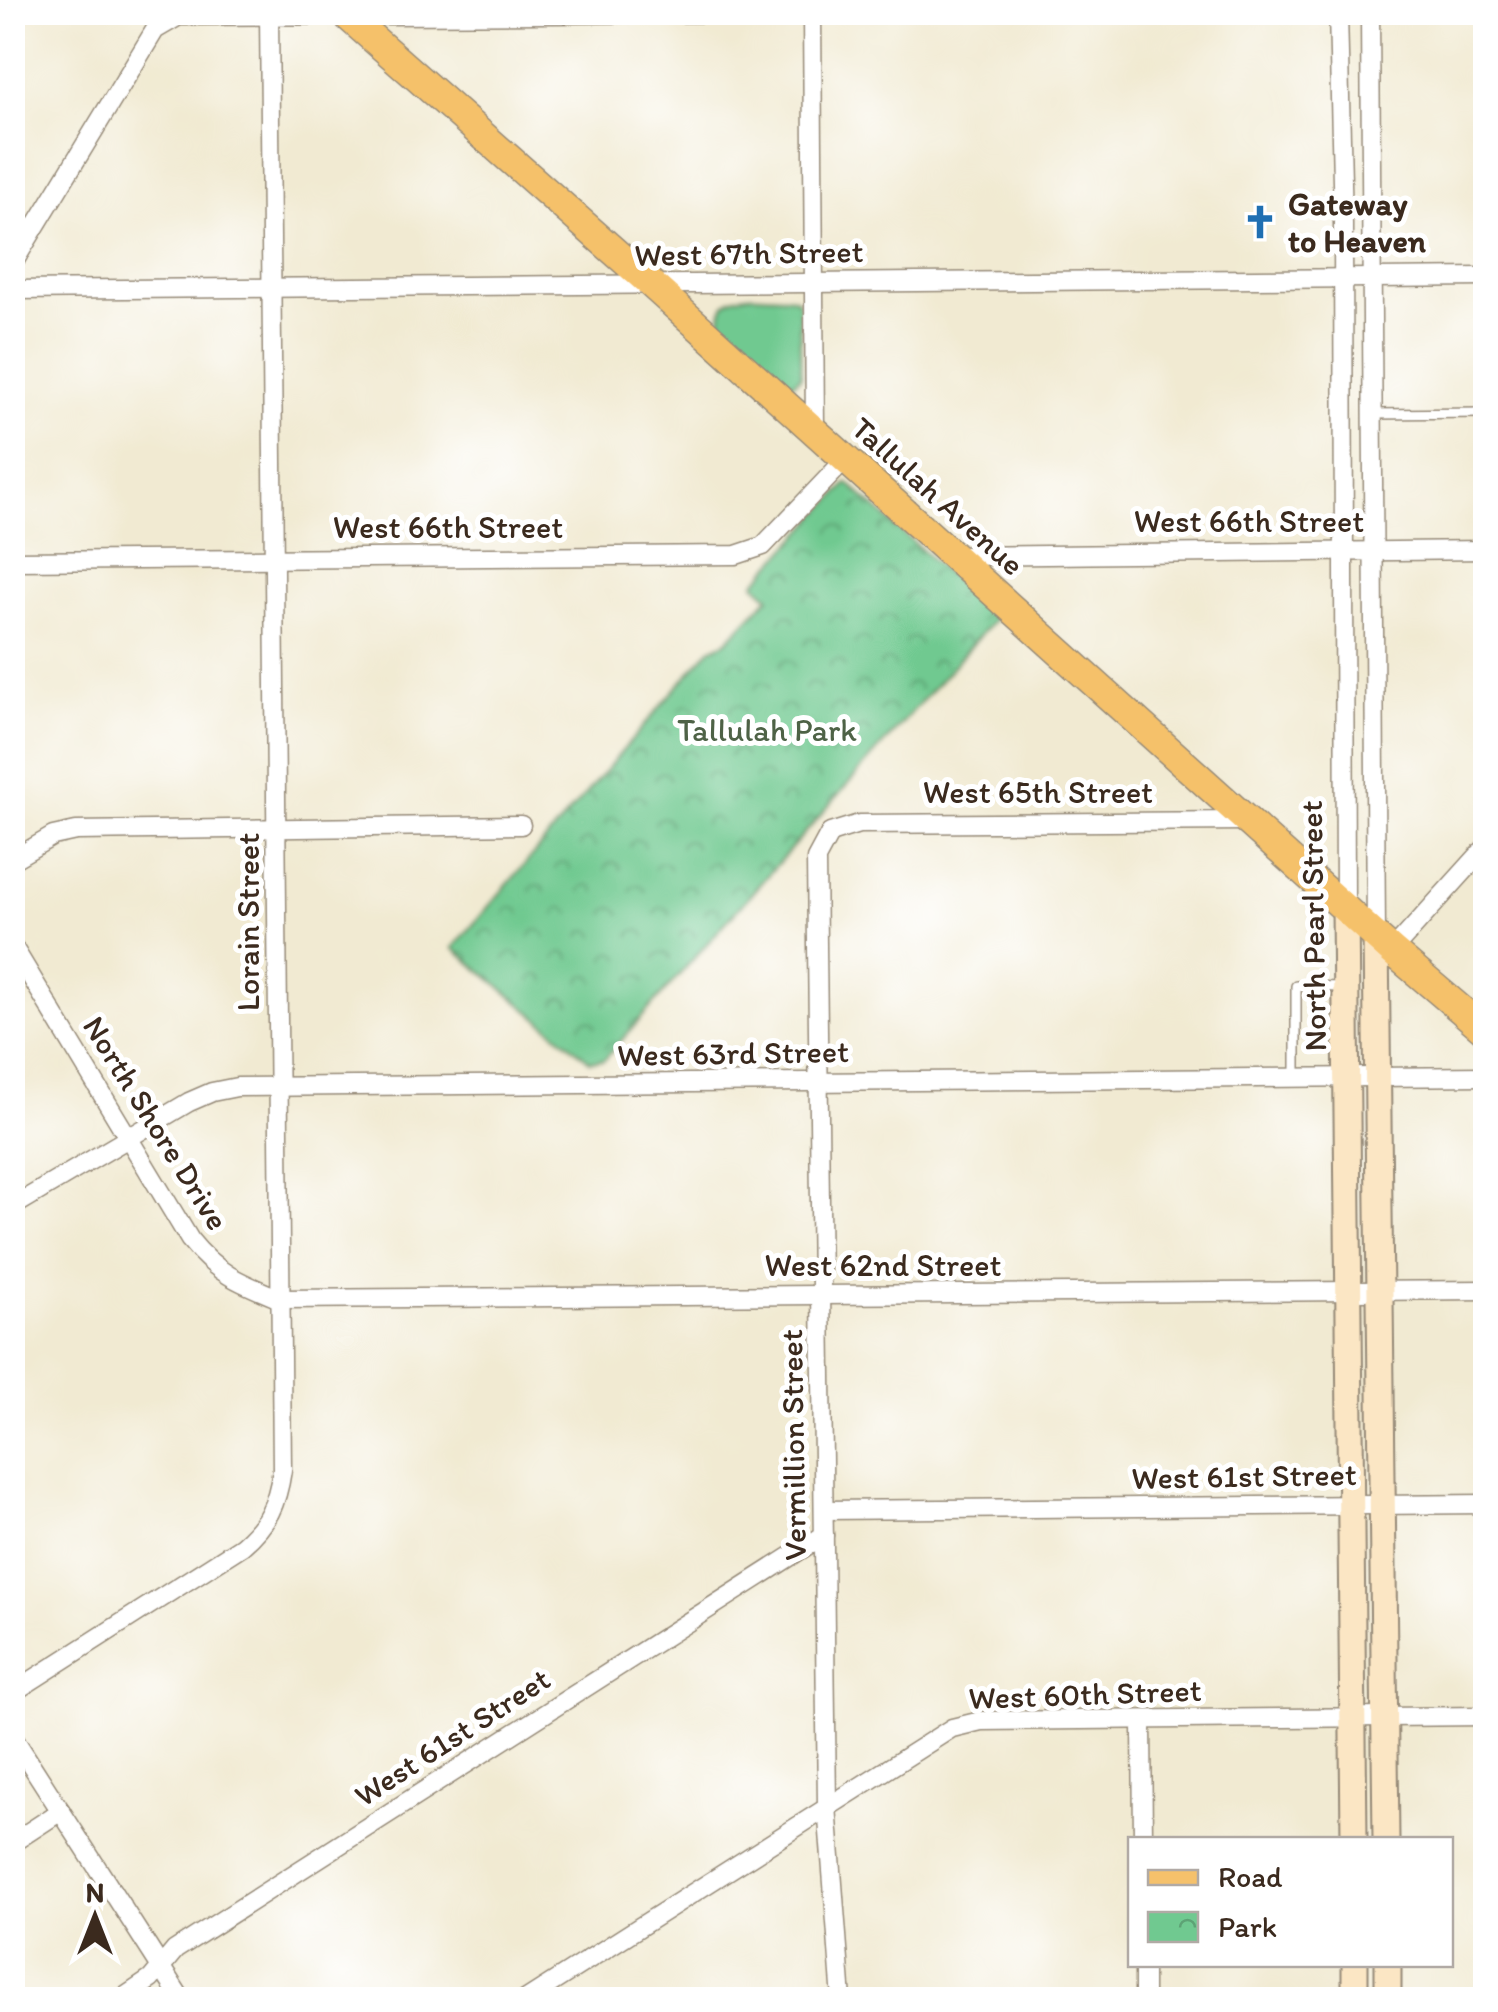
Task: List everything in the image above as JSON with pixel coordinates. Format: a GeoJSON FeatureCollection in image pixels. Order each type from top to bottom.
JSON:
{"type":"FeatureCollection","features":[{"type":"Feature","properties":{"kind":"main road","name":"Tallulah Avenue"},"geometry":{"type":"LineString","coordinates":[[346,15],[1486,1032]]}},
{"type":"Feature","properties":{"kind":"street"},"geometry":{"type":"LineString","coordinates":[[12,265],[156,30],[179,16],[910,12]]}},
{"type":"Feature","properties":{"kind":"street","name":"North Pearl Street"},"geometry":{"type":"LineString","coordinates":[[1338,12],[1354,1837]]}},
{"type":"Feature","properties":{"kind":"street","name":"North Pearl Street"},"geometry":{"type":"LineString","coordinates":[[1370,12],[1375,550],[1384,944],[1377,1078],[1386,1837]]}},
{"type":"Feature","properties":{"kind":"street"},"geometry":{"type":"LineString","coordinates":[[812,13],[814,431]]}},
{"type":"Feature","properties":{"kind":"street","name":"Lorain Street"},"geometry":{"type":"LineString","coordinates":[[12,1693],[242,1546],[273,1512],[282,1470],[269,14]]}},
{"type":"Feature","properties":{"kind":"street","name":"West 67th Street"},"geometry":{"type":"LineString","coordinates":[[12,290],[1486,277]]}},
{"type":"Feature","properties":{"kind":"street","name":"West 66th Street"},"geometry":{"type":"LineString","coordinates":[[12,561],[750,552],[775,535],[845,460]]}},
{"type":"Feature","properties":{"kind":"street","name":"West 66th Street"},"geometry":{"type":"LineString","coordinates":[[952,556],[1486,550]]}},
{"type":"Feature","properties":{"kind":"street","name":"West 65th Street"},"geometry":{"type":"LineString","coordinates":[[830,832],[859,824],[1249,820]]}},
{"type":"Feature","properties":{"kind":"street"},"geometry":{"type":"LineString","coordinates":[[12,860],[54,836],[76,831],[521,825]]}},
{"type":"Feature","properties":{"kind":"street","name":"Vermillion Street"},"geometry":{"type":"LineString","coordinates":[[830,832],[816,859],[828,1806],[842,2000]]}},
{"type":"Feature","properties":{"kind":"street"},"geometry":{"type":"LineString","coordinates":[[1384,944],[1486,847]]}},
{"type":"Feature","properties":{"kind":"street","name":"North Shore Drive"},"geometry":{"type":"LineString","coordinates":[[12,944],[190,1240],[229,1278],[280,1299]]}},
{"type":"Feature","properties":{"kind":"street","name":"West 63rd Street"},"geometry":{"type":"LineString","coordinates":[[12,1207],[212,1092],[238,1087],[1486,1076]]}},
{"type":"Feature","properties":{"kind":"street","name":"West 62nd Street"},"geometry":{"type":"LineString","coordinates":[[280,1299],[1486,1290]]}},
{"type":"Feature","properties":{"kind":"street","name":"West 61st Street"},"geometry":{"type":"LineString","coordinates":[[824,1510],[1486,1504]]}},
{"type":"Feature","properties":{"kind":"street","name":"West 61st Street"},"geometry":{"type":"LineString","coordinates":[[120,2000],[151,1980],[174,1950],[824,1534]]}},
{"type":"Feature","properties":{"kind":"street","name":"West 60th Street"},"geometry":{"type":"LineString","coordinates":[[525,2000],[952,1728],[981,1722],[1486,1716]]}},
{"type":"Feature","properties":{"kind":"street"},"geometry":{"type":"LineString","coordinates":[[1142,1721],[1142,1837]]}},
{"type":"Feature","properties":{"kind":"street"},"geometry":{"type":"LineString","coordinates":[[12,1735],[182,2000]]}},
{"type":"Feature","properties":{"kind":"street"},"geometry":{"type":"LineString","coordinates":[[12,1842],[62,1811]]}},
{"type":"Feature","properties":{"kind":"street"},"geometry":{"type":"LineString","coordinates":[[1144,1967],[1144,2000]]}},
{"type":"Feature","properties":{"kind":"street"},"geometry":{"type":"LineString","coordinates":[[1354,1967],[1355,2000]]}},
{"type":"Feature","properties":{"kind":"street"},"geometry":{"type":"LineString","coordinates":[[1388,1967],[1388,2000]]}},
{"type":"Feature","properties":{"kind":"lane"},"geometry":{"type":"LineString","coordinates":[[1374,414],[1486,413]]}},
{"type":"Feature","properties":{"kind":"lane"},"geometry":{"type":"LineString","coordinates":[[1296,1078],[1296,986],[1346,986]]}},
{"type":"Feature","properties":{"kind":"green space"},"geometry":{"type":"Polygon","coordinates":[[[787,296],[799,303],[801,376],[794,383],[783,383],[722,328],[721,314],[731,299],[787,296]]]}},
{"type":"Feature","properties":{"kind":"green space","name":"Tallulah Park"},"geometry":{"type":"Polygon","coordinates":[[[848,483],[996,617],[604,1060],[590,1061],[453,948],[710,649],[726,642],[769,597],[755,583],[848,483]]]}},
{"type":"Feature","properties":{"kind":"place","name":"Gateway to Heaven"},"geometry":{"type":"Point","coordinates":[1260,222]}}]}
